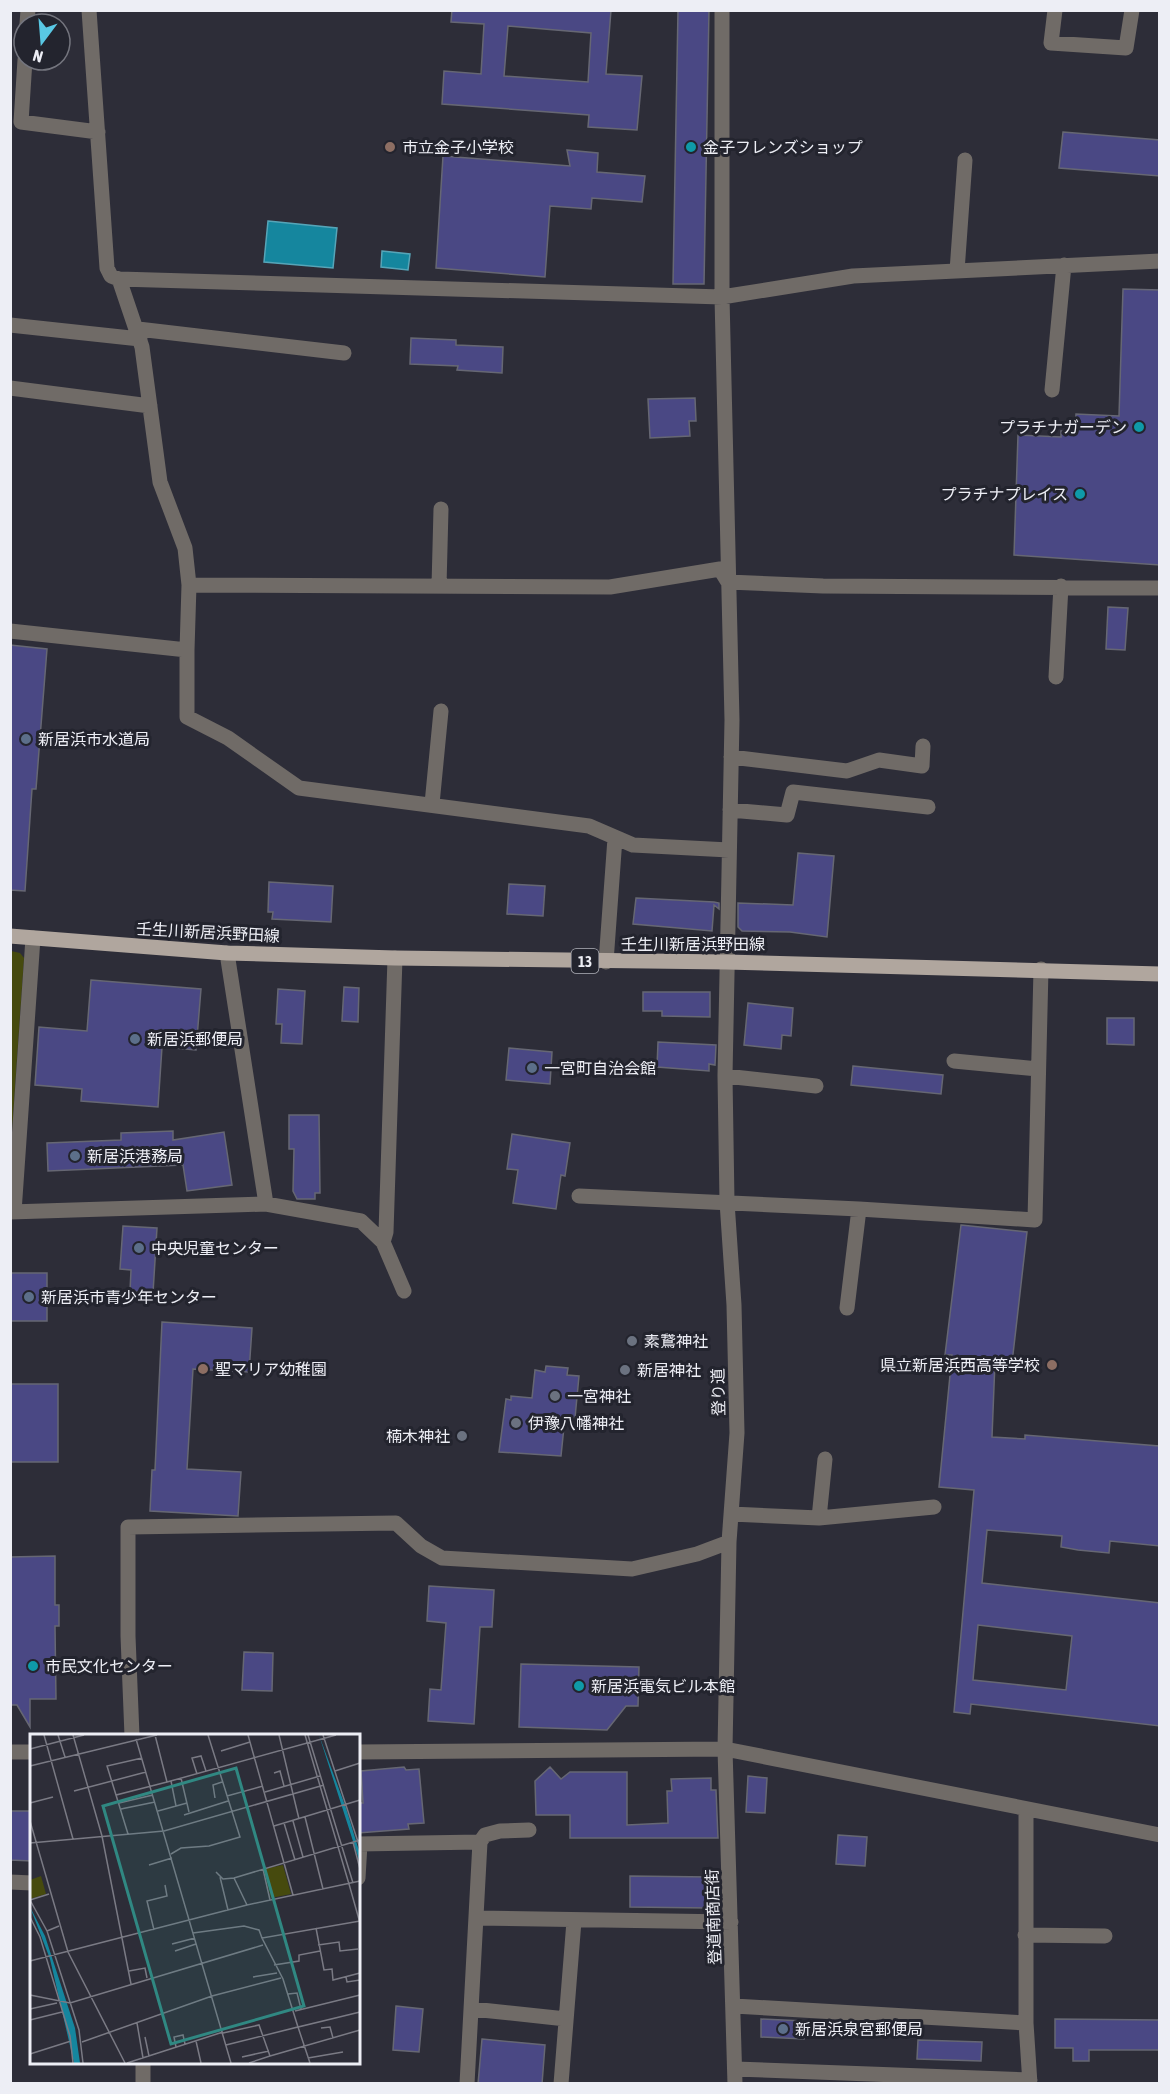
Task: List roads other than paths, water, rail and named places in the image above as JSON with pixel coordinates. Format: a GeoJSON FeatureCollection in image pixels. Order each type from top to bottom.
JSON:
{"type":"FeatureCollection","features":[{"type":"Feature","properties":{"kind":"main road","name":"壬生川新居浜野田線"},"geometry":{"type":"LineString","coordinates":[[10,936],[227,953],[1041,969],[1160,974]]}},
{"type":"Feature","properties":{"kind":"street"},"geometry":{"type":"LineString","coordinates":[[89,10],[107,268],[111,276],[118,279],[722,297],[853,276],[1160,261]]}},
{"type":"Feature","properties":{"kind":"street","name":"登り道"},"geometry":{"type":"LineString","coordinates":[[722,10],[722,297],[731,757],[725,1076],[727,1202],[734,1305],[737,1433],[729,1542],[725,1749]]}},
{"type":"Feature","properties":{"kind":"street"},"geometry":{"type":"LineString","coordinates":[[1055,10],[1051,42],[1126,48],[1131,10]]}},
{"type":"Feature","properties":{"kind":"street"},"geometry":{"type":"LineString","coordinates":[[24,72],[21,122],[98,132]]}},
{"type":"Feature","properties":{"kind":"street"},"geometry":{"type":"LineString","coordinates":[[957,270],[965,160]]}},
{"type":"Feature","properties":{"kind":"street"},"geometry":{"type":"LineString","coordinates":[[1052,390],[1064,266]]}},
{"type":"Feature","properties":{"kind":"street"},"geometry":{"type":"LineString","coordinates":[[118,279],[139,334],[160,482],[185,548],[189,585],[187,717],[228,738],[299,788],[589,826],[633,845],[729,850]]}},
{"type":"Feature","properties":{"kind":"street"},"geometry":{"type":"LineString","coordinates":[[10,325],[139,334],[344,353]]}},
{"type":"Feature","properties":{"kind":"street"},"geometry":{"type":"LineString","coordinates":[[10,388],[150,406]]}},
{"type":"Feature","properties":{"kind":"street"},"geometry":{"type":"LineString","coordinates":[[439,586],[441,509]]}},
{"type":"Feature","properties":{"kind":"street"},"geometry":{"type":"LineString","coordinates":[[189,585],[610,587],[720,569],[728,582],[823,586],[1160,588]]}},
{"type":"Feature","properties":{"kind":"street"},"geometry":{"type":"LineString","coordinates":[[1056,677],[1061,586]]}},
{"type":"Feature","properties":{"kind":"street"},"geometry":{"type":"LineString","coordinates":[[10,632],[187,650]]}},
{"type":"Feature","properties":{"kind":"street"},"geometry":{"type":"LineString","coordinates":[[432,804],[441,711]]}},
{"type":"Feature","properties":{"kind":"street"},"geometry":{"type":"LineString","coordinates":[[731,757],[847,771],[879,760],[922,766],[923,746]]}},
{"type":"Feature","properties":{"kind":"street"},"geometry":{"type":"LineString","coordinates":[[730,810],[787,815],[794,792],[928,807]]}},
{"type":"Feature","properties":{"kind":"street"},"geometry":{"type":"LineString","coordinates":[[606,962],[615,838]]}},
{"type":"Feature","properties":{"kind":"street"},"geometry":{"type":"LineString","coordinates":[[33,938],[12,1212],[266,1204],[361,1221],[383,1242],[404,1291]]}},
{"type":"Feature","properties":{"kind":"street"},"geometry":{"type":"LineString","coordinates":[[227,953],[266,1204]]}},
{"type":"Feature","properties":{"kind":"street"},"geometry":{"type":"LineString","coordinates":[[383,1242],[386,1232],[395,958]]}},
{"type":"Feature","properties":{"kind":"street"},"geometry":{"type":"LineString","coordinates":[[579,1196],[1035,1220],[1041,969]]}},
{"type":"Feature","properties":{"kind":"street"},"geometry":{"type":"LineString","coordinates":[[954,1061],[1038,1069]]}},
{"type":"Feature","properties":{"kind":"street"},"geometry":{"type":"LineString","coordinates":[[725,1076],[816,1086]]}},
{"type":"Feature","properties":{"kind":"street"},"geometry":{"type":"LineString","coordinates":[[847,1308],[859,1209]]}},
{"type":"Feature","properties":{"kind":"street"},"geometry":{"type":"LineString","coordinates":[[819,1518],[825,1459]]}},
{"type":"Feature","properties":{"kind":"street"},"geometry":{"type":"LineString","coordinates":[[731,1514],[819,1518],[934,1507]]}},
{"type":"Feature","properties":{"kind":"street"},"geometry":{"type":"LineString","coordinates":[[132,1734],[128,1636],[128,1527],[396,1523],[421,1546],[442,1558],[632,1569],[697,1554],[729,1542]]}},
{"type":"Feature","properties":{"kind":"street"},"geometry":{"type":"LineString","coordinates":[[360,1752],[725,1749],[1160,1834]]}},
{"type":"Feature","properties":{"kind":"street","name":"登道南商店街"},"geometry":{"type":"LineString","coordinates":[[725,1749],[735,2076]]}},
{"type":"Feature","properties":{"kind":"street"},"geometry":{"type":"LineString","coordinates":[[10,1752],[30,1752]]}},
{"type":"Feature","properties":{"kind":"street"},"geometry":{"type":"LineString","coordinates":[[735,2076],[1030,2082],[1026,2023],[1026,1809]]}},
{"type":"Feature","properties":{"kind":"street"},"geometry":{"type":"LineString","coordinates":[[467,2084],[480,1842],[485,1835],[500,1831],[529,1830]]}},
{"type":"Feature","properties":{"kind":"street"},"geometry":{"type":"LineString","coordinates":[[360,1844],[480,1842]]}},
{"type":"Feature","properties":{"kind":"street"},"geometry":{"type":"LineString","coordinates":[[10,1882],[30,1883]]}},
{"type":"Feature","properties":{"kind":"street"},"geometry":{"type":"LineString","coordinates":[[477,1918],[731,1922]]}},
{"type":"Feature","properties":{"kind":"street"},"geometry":{"type":"LineString","coordinates":[[561,2084],[574,1921]]}},
{"type":"Feature","properties":{"kind":"street"},"geometry":{"type":"LineString","coordinates":[[1025,1935],[1105,1936]]}},
{"type":"Feature","properties":{"kind":"street"},"geometry":{"type":"LineString","coordinates":[[734,2006],[1026,2023]]}},
{"type":"Feature","properties":{"kind":"street"},"geometry":{"type":"LineString","coordinates":[[472,2009],[566,2019]]}},
{"type":"Feature","properties":{"kind":"street"},"geometry":{"type":"LineString","coordinates":[[143,2064],[143,2084]]}},
{"type":"Feature","properties":{"kind":"water"},"geometry":{"type":"Polygon","coordinates":[[[268,221],[337,228],[333,268],[264,262],[268,221]]]}},
{"type":"Feature","properties":{"kind":"water"},"geometry":{"type":"Polygon","coordinates":[[[382,251],[410,254],[408,270],[381,267],[382,251]]]}},
{"type":"Feature","properties":{"kind":"place","name":"市立金子小学校"},"geometry":{"type":"Point","coordinates":[390,147]}},
{"type":"Feature","properties":{"kind":"place","name":"金子フレンズショップ"},"geometry":{"type":"Point","coordinates":[691,147]}},
{"type":"Feature","properties":{"kind":"place","name":"プラチナガーデン"},"geometry":{"type":"Point","coordinates":[1139,427]}},
{"type":"Feature","properties":{"kind":"place","name":"プラチナプレイス"},"geometry":{"type":"Point","coordinates":[1080,494]}},
{"type":"Feature","properties":{"kind":"place","name":"新居浜市水道局"},"geometry":{"type":"Point","coordinates":[26,739]}},
{"type":"Feature","properties":{"kind":"place","name":"新居浜郵便局"},"geometry":{"type":"Point","coordinates":[135,1039]}},
{"type":"Feature","properties":{"kind":"place","name":"一宮町自治会館"},"geometry":{"type":"Point","coordinates":[532,1068]}},
{"type":"Feature","properties":{"kind":"place","name":"新居浜港務局"},"geometry":{"type":"Point","coordinates":[75,1156]}},
{"type":"Feature","properties":{"kind":"place","name":"中央児童センター"},"geometry":{"type":"Point","coordinates":[139,1248]}},
{"type":"Feature","properties":{"kind":"place","name":"新居浜市青少年センター"},"geometry":{"type":"Point","coordinates":[29,1297]}},
{"type":"Feature","properties":{"kind":"place","name":"素鵞神社"},"geometry":{"type":"Point","coordinates":[632,1341]}},
{"type":"Feature","properties":{"kind":"place","name":"県立新居浜西高等学校"},"geometry":{"type":"Point","coordinates":[1052,1365]}},
{"type":"Feature","properties":{"kind":"place","name":"聖マリア幼稚園"},"geometry":{"type":"Point","coordinates":[203,1369]}},
{"type":"Feature","properties":{"kind":"place","name":"新居神社"},"geometry":{"type":"Point","coordinates":[625,1370]}},
{"type":"Feature","properties":{"kind":"place","name":"一宮神社"},"geometry":{"type":"Point","coordinates":[555,1396]}},
{"type":"Feature","properties":{"kind":"place","name":"伊豫八幡神社"},"geometry":{"type":"Point","coordinates":[516,1423]}},
{"type":"Feature","properties":{"kind":"place","name":"楠木神社"},"geometry":{"type":"Point","coordinates":[462,1436]}},
{"type":"Feature","properties":{"kind":"place","name":"市民文化センター"},"geometry":{"type":"Point","coordinates":[33,1666]}},
{"type":"Feature","properties":{"kind":"place","name":"新居浜電気ビル本館"},"geometry":{"type":"Point","coordinates":[579,1686]}},
{"type":"Feature","properties":{"kind":"place","name":"新居浜泉宮郵便局"},"geometry":{"type":"Point","coordinates":[783,2029]}}]}
